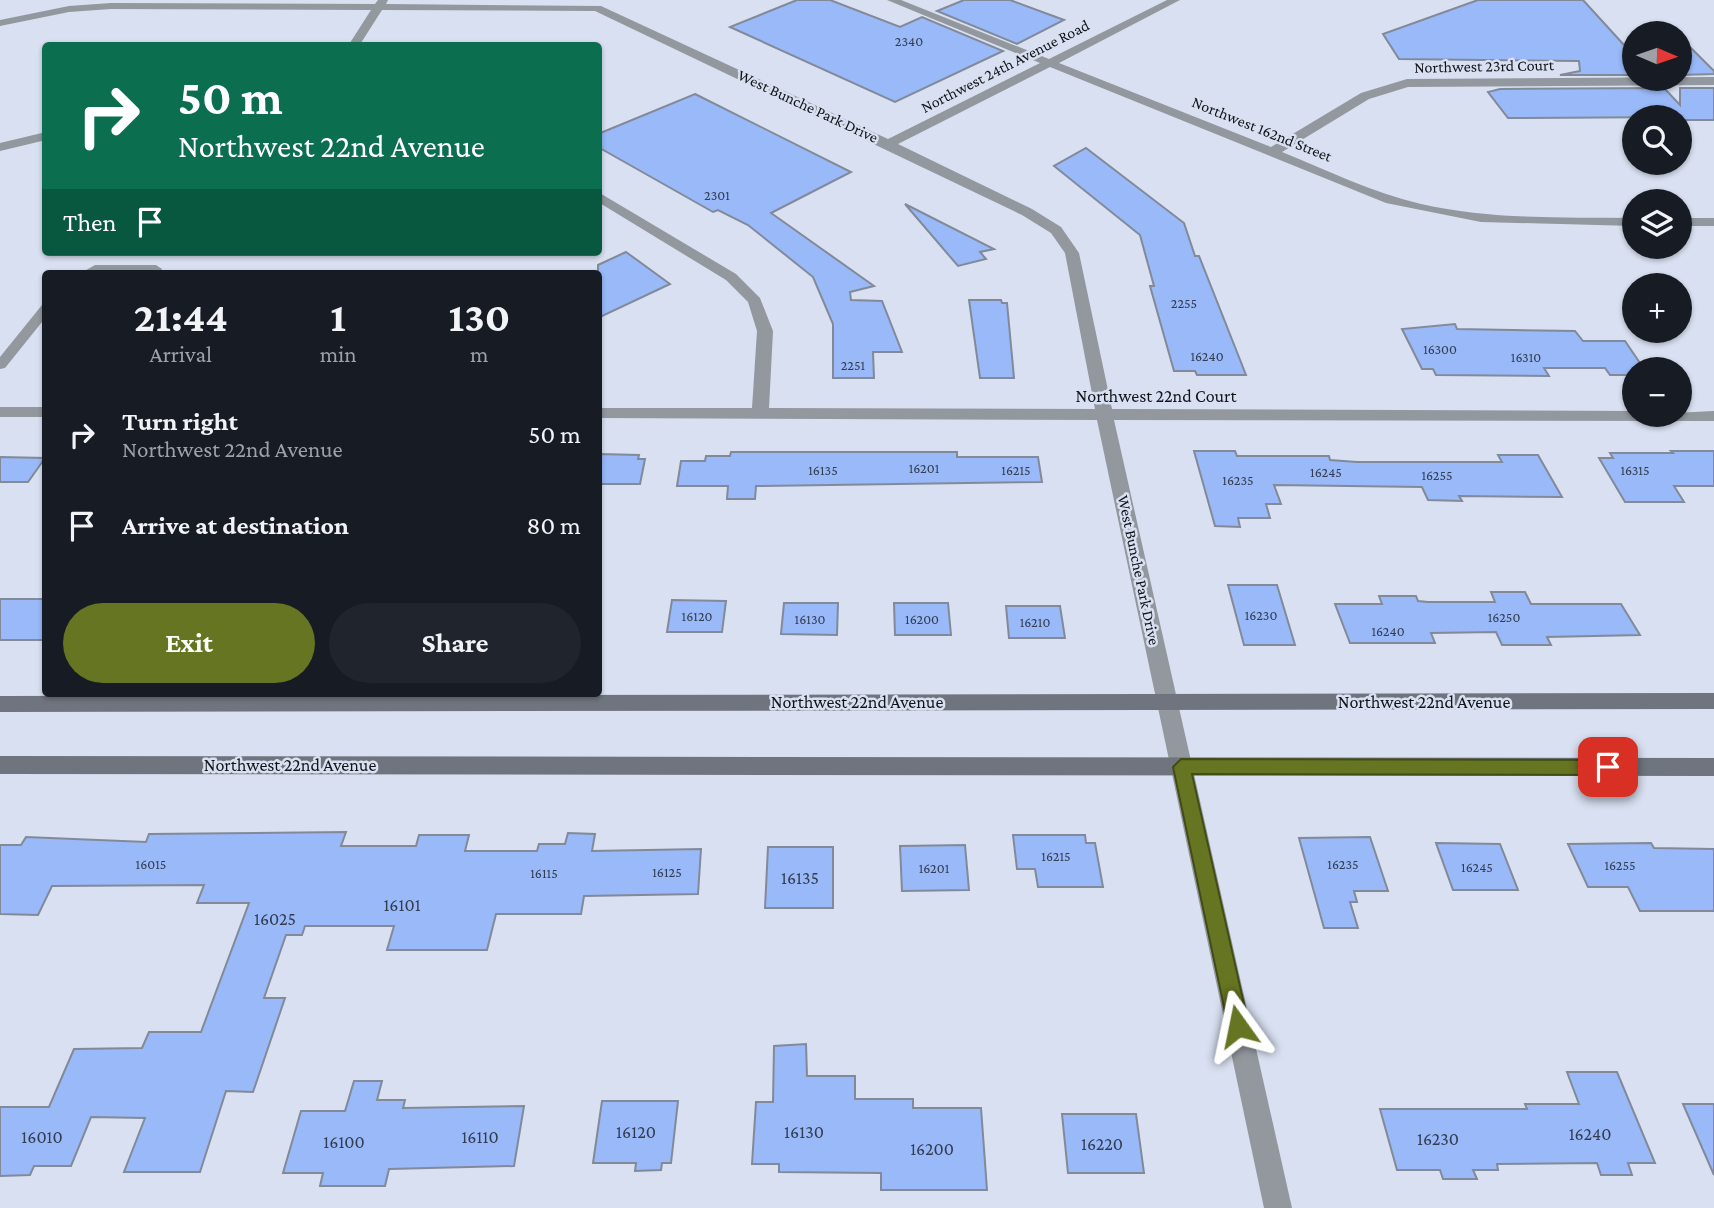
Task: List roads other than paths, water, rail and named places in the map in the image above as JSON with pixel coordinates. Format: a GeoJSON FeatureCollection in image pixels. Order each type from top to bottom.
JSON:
{"type":"FeatureCollection","features":[{"type":"Feature","properties":{"kind":"main road","name":"Northwest 22nd Avenue"},"geometry":{"type":"LineString","coordinates":[[0,704],[1714,701]]}},
{"type":"Feature","properties":{"kind":"main road","name":"Northwest 22nd Avenue"},"geometry":{"type":"LineString","coordinates":[[0,765],[1714,767]]}},
{"type":"Feature","properties":{"kind":"street","name":"Northwest 162nd Street"},"geometry":{"type":"LineString","coordinates":[[891,0],[1391,200],[1434,213],[1514,221],[1622,222]]}},
{"type":"Feature","properties":{"kind":"street","name":"Northwest 24th Avenue Road"},"geometry":{"type":"LineString","coordinates":[[888,144],[1160,3],[1175,0]]}},
{"type":"Feature","properties":{"kind":"street","name":"West Bunche Park Drive"},"geometry":{"type":"LineString","coordinates":[[0,23],[69,9],[162,3],[598,4],[1027,212],[1056,230],[1072,253],[1105,416],[1278,1208]]}},
{"type":"Feature","properties":{"kind":"street"},"geometry":{"type":"LineString","coordinates":[[356,42],[381,3]]}},
{"type":"Feature","properties":{"kind":"street","name":"Northwest 23rd Court"},"geometry":{"type":"LineString","coordinates":[[1272,152],[1365,96],[1407,83],[1714,81]]}},
{"type":"Feature","properties":{"kind":"street"},"geometry":{"type":"LineString","coordinates":[[0,147],[42,137]]}},
{"type":"Feature","properties":{"kind":"street"},"geometry":{"type":"LineString","coordinates":[[602,198],[731,277],[755,301],[765,331],[760,413]]}},
{"type":"Feature","properties":{"kind":"street"},"geometry":{"type":"LineString","coordinates":[[1692,222],[1714,222]]}},
{"type":"Feature","properties":{"kind":"street"},"geometry":{"type":"LineString","coordinates":[[0,412],[42,412]]}},
{"type":"Feature","properties":{"kind":"street","name":"Northwest 22nd Court"},"geometry":{"type":"LineString","coordinates":[[602,413],[1714,416]]}},
{"type":"Feature","properties":{"kind":"lane"},"geometry":{"type":"LineString","coordinates":[[92,270],[155,270]]}},
{"type":"Feature","properties":{"kind":"lane"},"geometry":{"type":"LineString","coordinates":[[0,365],[42,313]]}}]}
